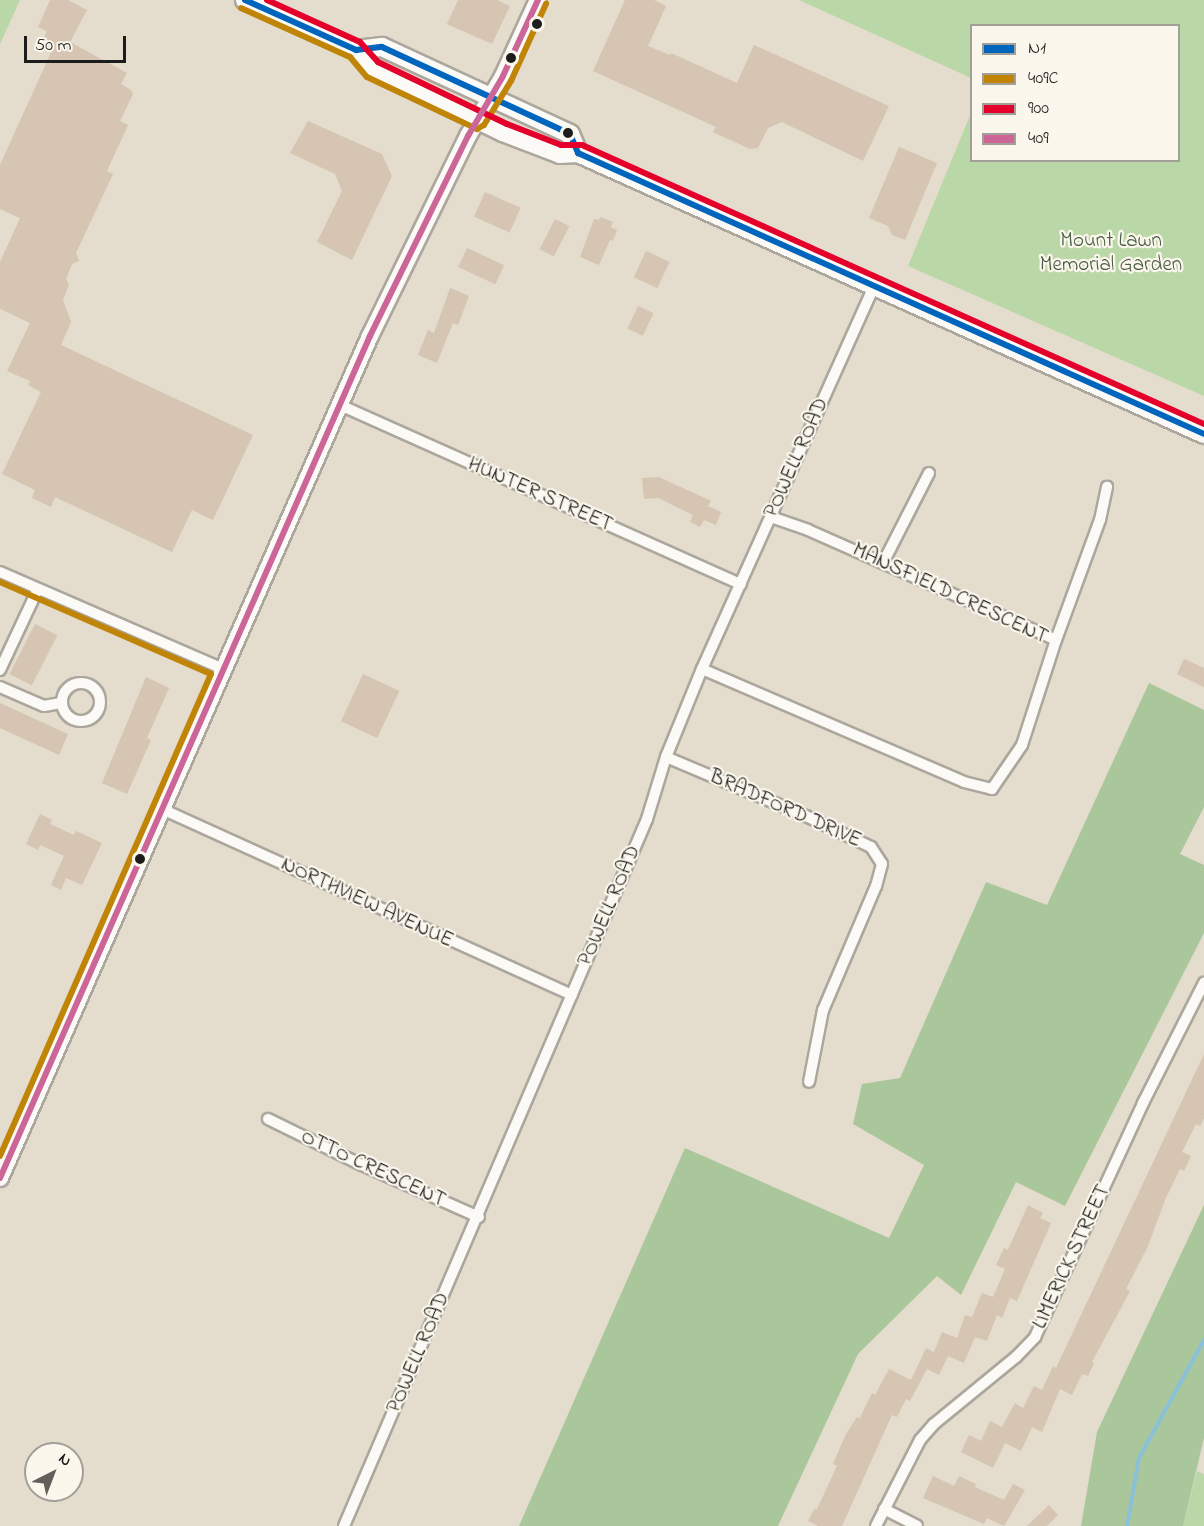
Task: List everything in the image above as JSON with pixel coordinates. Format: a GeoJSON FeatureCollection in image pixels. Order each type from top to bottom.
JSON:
{"type":"FeatureCollection","features":[{"type":"Feature","properties":{"kind":"main road"},"geometry":{"type":"LineString","coordinates":[[245,0],[356,50],[372,69],[477,120],[560,154],[578,153],[1204,434]]}},
{"type":"Feature","properties":{"kind":"main road"},"geometry":{"type":"LineString","coordinates":[[356,50],[382,47],[570,134],[578,153]]}},
{"type":"Feature","properties":{"kind":"street"},"geometry":{"type":"LineString","coordinates":[[0,1178],[222,669],[393,287],[477,120],[503,76],[538,0]]}},
{"type":"Feature","properties":{"kind":"street","name":"POWELL ROAD"},"geometry":{"type":"LineString","coordinates":[[344,1526],[647,819],[666,757],[702,669],[874,286]]}},
{"type":"Feature","properties":{"kind":"street","name":"HUNTER STREET"},"geometry":{"type":"LineString","coordinates":[[340,405],[741,584]]}},
{"type":"Feature","properties":{"kind":"street"},"geometry":{"type":"LineString","coordinates":[[882,562],[929,472]]}},
{"type":"Feature","properties":{"kind":"street"},"geometry":{"type":"LineString","coordinates":[[1056,640],[1100,520],[1107,487]]}},
{"type":"Feature","properties":{"kind":"street","name":"MANSFIELD CRESCENT"},"geometry":{"type":"LineString","coordinates":[[702,669],[964,782],[992,789],[1022,745],[1056,640],[882,562],[771,517]]}},
{"type":"Feature","properties":{"kind":"street"},"geometry":{"type":"LineString","coordinates":[[0,572],[222,669]]}},
{"type":"Feature","properties":{"kind":"street"},"geometry":{"type":"LineString","coordinates":[[0,670],[38,589]]}},
{"type":"Feature","properties":{"kind":"street"},"geometry":{"type":"LineString","coordinates":[[0,687],[44,706],[61,703]]}},
{"type":"Feature","properties":{"kind":"street","name":"BRADFORD DRIVE"},"geometry":{"type":"LineString","coordinates":[[666,757],[806,816],[871,847],[882,864],[876,886],[823,1010],[809,1082]]}},
{"type":"Feature","properties":{"kind":"street","name":"NORTHVIEW AVENUE"},"geometry":{"type":"LineString","coordinates":[[162,809],[572,995]]}},
{"type":"Feature","properties":{"kind":"street","name":"LIMERICK STREET"},"geometry":{"type":"LineString","coordinates":[[876,1526],[920,1440],[934,1424],[1016,1357],[1035,1337],[1143,1103],[1204,983]]}},
{"type":"Feature","properties":{"kind":"street","name":"OTTO CRESCENT"},"geometry":{"type":"LineString","coordinates":[[268,1119],[362,1165],[478,1217]]}},
{"type":"Feature","properties":{"kind":"street"},"geometry":{"type":"LineString","coordinates":[[884,1509],[917,1526]]}},
{"type":"Feature","properties":{"kind":"green space"},"geometry":{"type":"Polygon","coordinates":[[[0,0],[20,0],[0,44],[0,0]]]}},
{"type":"Feature","properties":{"kind":"green space","name":"Mount Lawn Memorial Garden"},"geometry":{"type":"Polygon","coordinates":[[[799,0],[1204,0],[1204,396],[908,266],[970,115],[970,162],[1180,162],[1180,24],[970,24],[970,78],[799,0]]]}},
{"type":"Feature","properties":{"kind":"green space"},"geometry":{"type":"Polygon","coordinates":[[[1149,683],[1204,710],[1204,807],[1180,854],[1204,865],[1204,933],[1065,1206],[1016,1182],[961,1295],[937,1276],[858,1354],[778,1526],[519,1526],[685,1148],[889,1238],[924,1165],[853,1124],[862,1084],[900,1078],[986,882],[1047,905],[1149,683]]]}},
{"type":"Feature","properties":{"kind":"green space"},"geometry":{"type":"Polygon","coordinates":[[[1204,1205],[1204,1438],[1183,1526],[1081,1526],[1097,1432],[1204,1205]]]}},
{"type":"Feature","properties":{"kind":"green space"},"geometry":{"type":"Polygon","coordinates":[[[1197,1471],[1204,1474],[1204,1526],[1183,1526],[1197,1471]]]}},
{"type":"Feature","properties":{"kind":"building"},"geometry":{"type":"Polygon","coordinates":[[[50,0],[68,0],[87,10],[70,42],[127,73],[121,84],[133,94],[120,121],[128,125],[107,171],[113,174],[76,253],[79,261],[72,264],[66,279],[69,285],[63,300],[71,322],[61,345],[253,435],[213,520],[192,510],[172,552],[55,497],[51,507],[32,498],[35,490],[2,474],[41,392],[28,385],[30,381],[7,371],[30,323],[0,309],[0,262],[20,218],[0,209],[0,165],[52,50],[41,45],[47,31],[38,27],[50,0]]]}},
{"type":"Feature","properties":{"kind":"building"},"geometry":{"type":"Polygon","coordinates":[[[458,0],[497,0],[510,6],[492,44],[447,24],[458,0]]]}},
{"type":"Feature","properties":{"kind":"building"},"geometry":{"type":"Polygon","coordinates":[[[625,0],[654,0],[666,6],[648,46],[670,55],[671,53],[737,83],[754,45],[889,106],[863,161],[782,122],[768,128],[758,148],[750,149],[713,132],[716,127],[593,71],[625,0]]]}},
{"type":"Feature","properties":{"kind":"building"},"geometry":{"type":"Polygon","coordinates":[[[308,121],[382,154],[392,176],[352,260],[317,242],[342,191],[335,174],[290,153],[308,121]]]}},
{"type":"Feature","properties":{"kind":"building"},"geometry":{"type":"Polygon","coordinates":[[[899,147],[937,163],[905,240],[892,235],[888,226],[869,218],[899,147]]]}},
{"type":"Feature","properties":{"kind":"building"},"geometry":{"type":"Polygon","coordinates":[[[485,192],[521,208],[510,233],[474,217],[485,192]]]}},
{"type":"Feature","properties":{"kind":"building"},"geometry":{"type":"Polygon","coordinates":[[[600,217],[613,222],[611,227],[617,230],[599,265],[580,257],[594,219],[599,220],[600,217]]]}},
{"type":"Feature","properties":{"kind":"building"},"geometry":{"type":"Polygon","coordinates":[[[555,219],[569,226],[554,257],[540,249],[555,219]]]}},
{"type":"Feature","properties":{"kind":"building"},"geometry":{"type":"Polygon","coordinates":[[[467,248],[504,265],[495,284],[458,267],[467,248]]]}},
{"type":"Feature","properties":{"kind":"building"},"geometry":{"type":"Polygon","coordinates":[[[646,251],[670,262],[657,288],[634,277],[646,251]]]}},
{"type":"Feature","properties":{"kind":"building"},"geometry":{"type":"Polygon","coordinates":[[[450,288],[469,296],[458,325],[453,323],[437,363],[418,355],[428,330],[434,333],[450,288]]]}},
{"type":"Feature","properties":{"kind":"building"},"geometry":{"type":"Polygon","coordinates":[[[638,306],[653,313],[643,336],[627,329],[638,306]]]}},
{"type":"Feature","properties":{"kind":"building"},"geometry":{"type":"Polygon","coordinates":[[[659,477],[711,501],[708,506],[721,512],[716,525],[704,520],[700,527],[690,522],[693,515],[658,498],[644,499],[642,478],[659,477]]]}},
{"type":"Feature","properties":{"kind":"building"},"geometry":{"type":"Polygon","coordinates":[[[35,624],[57,635],[32,685],[10,674],[35,624]]]}},
{"type":"Feature","properties":{"kind":"building"},"geometry":{"type":"Polygon","coordinates":[[[1184,659],[1204,668],[1204,687],[1177,674],[1184,659]]]}},
{"type":"Feature","properties":{"kind":"building"},"geometry":{"type":"Polygon","coordinates":[[[363,674],[399,691],[377,738],[341,721],[363,674]]]}},
{"type":"Feature","properties":{"kind":"building"},"geometry":{"type":"Polygon","coordinates":[[[146,677],[169,688],[147,738],[151,740],[127,794],[102,783],[146,677]]]}},
{"type":"Feature","properties":{"kind":"building"},"geometry":{"type":"Polygon","coordinates":[[[0,703],[68,734],[59,755],[0,728],[0,703]]]}},
{"type":"Feature","properties":{"kind":"building"},"geometry":{"type":"Polygon","coordinates":[[[40,814],[52,820],[50,824],[74,835],[76,831],[102,843],[82,885],[66,878],[61,890],[51,885],[64,856],[40,845],[38,850],[26,844],[40,814]]]}},
{"type":"Feature","properties":{"kind":"building"},"geometry":{"type":"Polygon","coordinates":[[[1204,1054],[1204,1118],[1200,1126],[1196,1124],[1182,1152],[1191,1156],[1184,1171],[1180,1169],[1165,1200],[1148,1246],[1126,1289],[1130,1291],[1092,1362],[1094,1363],[1088,1376],[1082,1374],[1072,1395],[1060,1389],[1042,1432],[1032,1427],[1021,1451],[1005,1443],[993,1468],[961,1452],[969,1435],[981,1441],[990,1421],[1002,1427],[1015,1403],[1023,1408],[1034,1386],[1042,1390],[1053,1366],[1056,1368],[1204,1054]]]}},
{"type":"Feature","properties":{"kind":"building"},"geometry":{"type":"Polygon","coordinates":[[[1028,1205],[1043,1213],[1040,1218],[1051,1223],[1017,1301],[1010,1298],[1002,1318],[997,1315],[987,1341],[975,1337],[964,1363],[948,1356],[939,1375],[927,1369],[910,1401],[906,1399],[897,1417],[892,1415],[842,1526],[818,1526],[808,1521],[815,1508],[817,1509],[837,1466],[833,1464],[846,1434],[857,1417],[860,1418],[872,1393],[875,1395],[889,1369],[911,1380],[926,1348],[934,1352],[942,1332],[957,1338],[965,1315],[972,1317],[982,1293],[993,1297],[1005,1269],[996,1265],[1004,1248],[1008,1250],[1028,1205]]]}},
{"type":"Feature","properties":{"kind":"building"},"geometry":{"type":"Polygon","coordinates":[[[933,1476],[954,1486],[959,1476],[976,1484],[975,1487],[1004,1500],[1013,1484],[1025,1490],[1004,1526],[987,1518],[984,1524],[923,1498],[933,1476]]]}},
{"type":"Feature","properties":{"kind":"building"},"geometry":{"type":"Polygon","coordinates":[[[1049,1505],[1058,1515],[1047,1526],[1027,1526],[1049,1505]]]}},
{"type":"Feature","properties":{"kind":"waterway"},"geometry":{"type":"LineString","coordinates":[[1127,1526],[1139,1458],[1204,1340]]}},
{"type":"Feature","properties":{"kind":"transit line","name":"N1"},"geometry":{"type":"LineString","coordinates":[[245,0],[356,50],[382,47],[570,134],[578,153],[1204,434]]}},
{"type":"Feature","properties":{"kind":"transit line","name":"900"},"geometry":{"type":"LineString","coordinates":[[267,0],[360,42],[378,62],[507,124],[561,145],[582,145],[1204,424]]}},
{"type":"Feature","properties":{"kind":"transit line","name":"409"},"geometry":{"type":"LineString","coordinates":[[0,1178],[370,336],[468,136],[503,76],[538,0]]}},
{"type":"Feature","properties":{"kind":"transit line","name":"409C"},"geometry":{"type":"LineString","coordinates":[[241,8],[350,57],[367,77],[477,129],[484,125],[511,81],[546,4]]}},
{"type":"Feature","properties":{"kind":"transit line","name":"409C"},"geometry":{"type":"LineString","coordinates":[[0,582],[211,674],[0,1156]]}}]}
